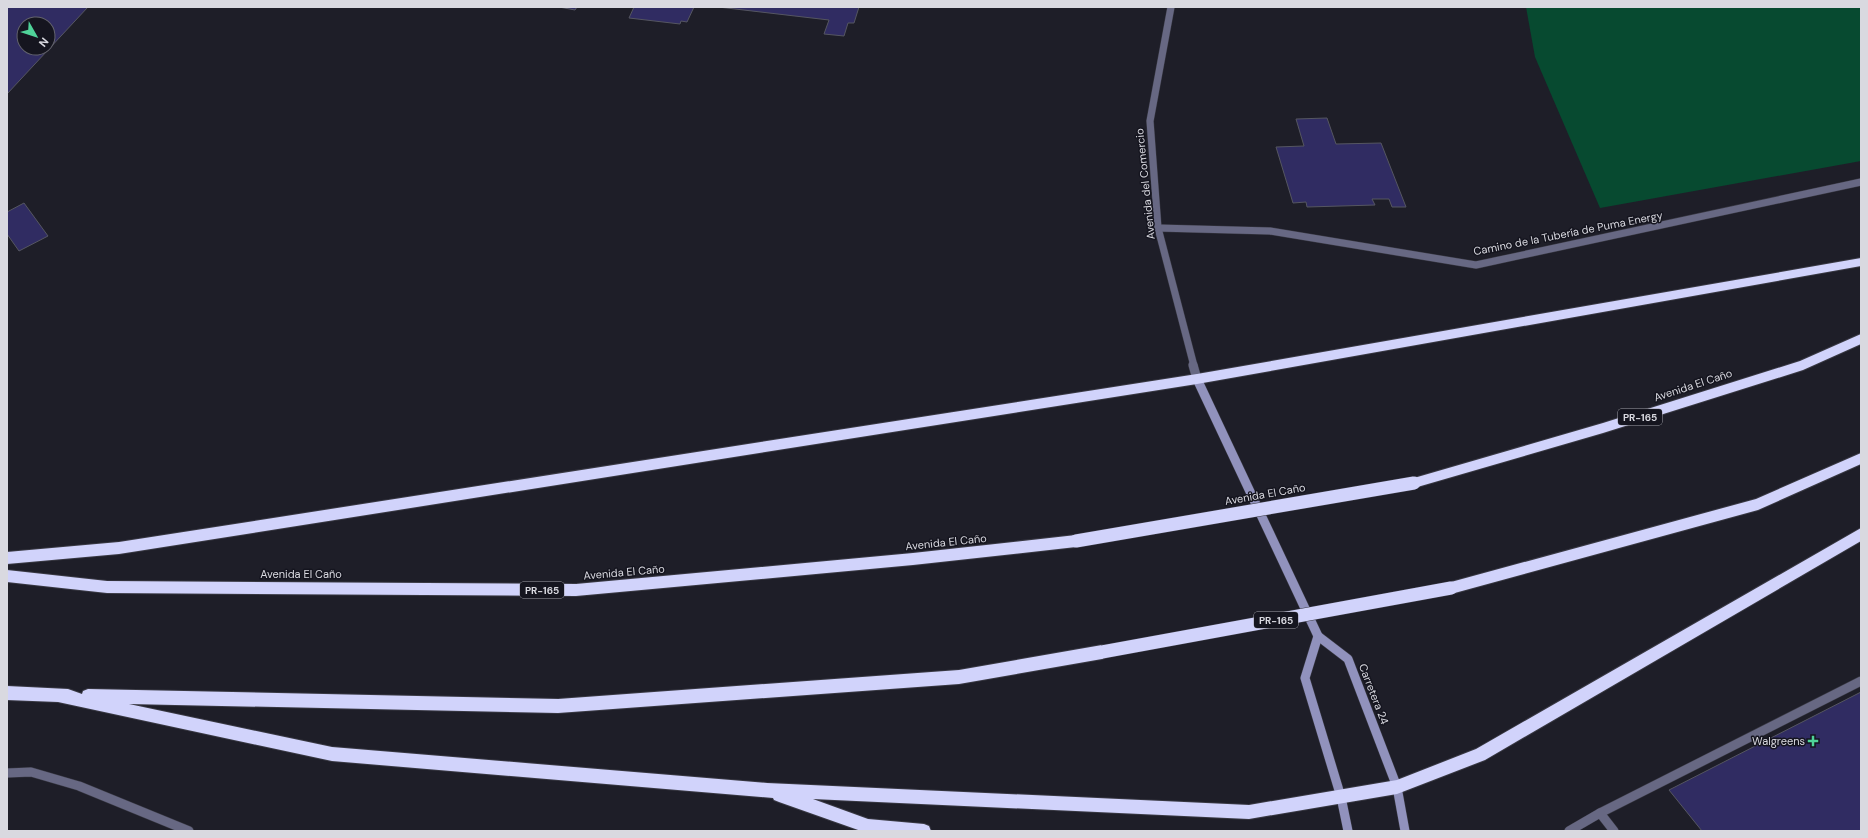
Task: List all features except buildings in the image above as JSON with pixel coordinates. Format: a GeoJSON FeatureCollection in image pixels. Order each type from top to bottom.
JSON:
{"type":"FeatureCollection","features":[{"type":"Feature","properties":{"kind":"highway"},"geometry":{"type":"LineString","coordinates":[[7,558],[119,548],[1197,379],[1861,262]]}},
{"type":"Feature","properties":{"kind":"highway","name":"Avenida El Caño"},"geometry":{"type":"LineString","coordinates":[[7,576],[107,587],[576,590],[913,559],[1076,541],[1414,483],[1603,428],[1803,365],[1861,339]]}},
{"type":"Feature","properties":{"kind":"highway","name":"PR-165"},"geometry":{"type":"LineString","coordinates":[[7,693],[59,696],[558,706],[959,676],[1102,652],[1451,588],[1758,504],[1861,458]]}},
{"type":"Feature","properties":{"kind":"highway"},"geometry":{"type":"LineString","coordinates":[[59,696],[332,754],[767,790],[1249,812],[1397,788],[1480,755],[1861,534]]}},
{"type":"Feature","properties":{"kind":"highway"},"geometry":{"type":"LineString","coordinates":[[767,790],[868,826],[924,831]]}},
{"type":"Feature","properties":{"kind":"main road"},"geometry":{"type":"LineString","coordinates":[[1197,379],[1318,636],[1305,678],[1341,797],[1348,831]]}},
{"type":"Feature","properties":{"kind":"main road","name":"Carretera 24"},"geometry":{"type":"LineString","coordinates":[[1318,636],[1348,659],[1397,788],[1405,831]]}},
{"type":"Feature","properties":{"kind":"street","name":"Avenida del Comercio"},"geometry":{"type":"LineString","coordinates":[[1171,7],[1150,121],[1158,228],[1197,379]]}},
{"type":"Feature","properties":{"kind":"street","name":"Camino de la Tubería de Puma Energy"},"geometry":{"type":"LineString","coordinates":[[1158,228],[1270,231],[1476,265],[1861,182]]}},
{"type":"Feature","properties":{"kind":"street"},"geometry":{"type":"LineString","coordinates":[[1569,831],[1861,681]]}},
{"type":"Feature","properties":{"kind":"street"},"geometry":{"type":"LineString","coordinates":[[7,773],[31,772],[79,786],[189,831]]}},
{"type":"Feature","properties":{"kind":"street"},"geometry":{"type":"LineString","coordinates":[[1600,814],[1614,831]]}},
{"type":"Feature","properties":{"kind":"green space"},"geometry":{"type":"Polygon","coordinates":[[[1526,7],[1861,7],[1861,161],[1600,208],[1535,57],[1526,7]]]}},
{"type":"Feature","properties":{"kind":"place","name":"Walgreens"},"geometry":{"type":"Point","coordinates":[1813,741]}}]}
